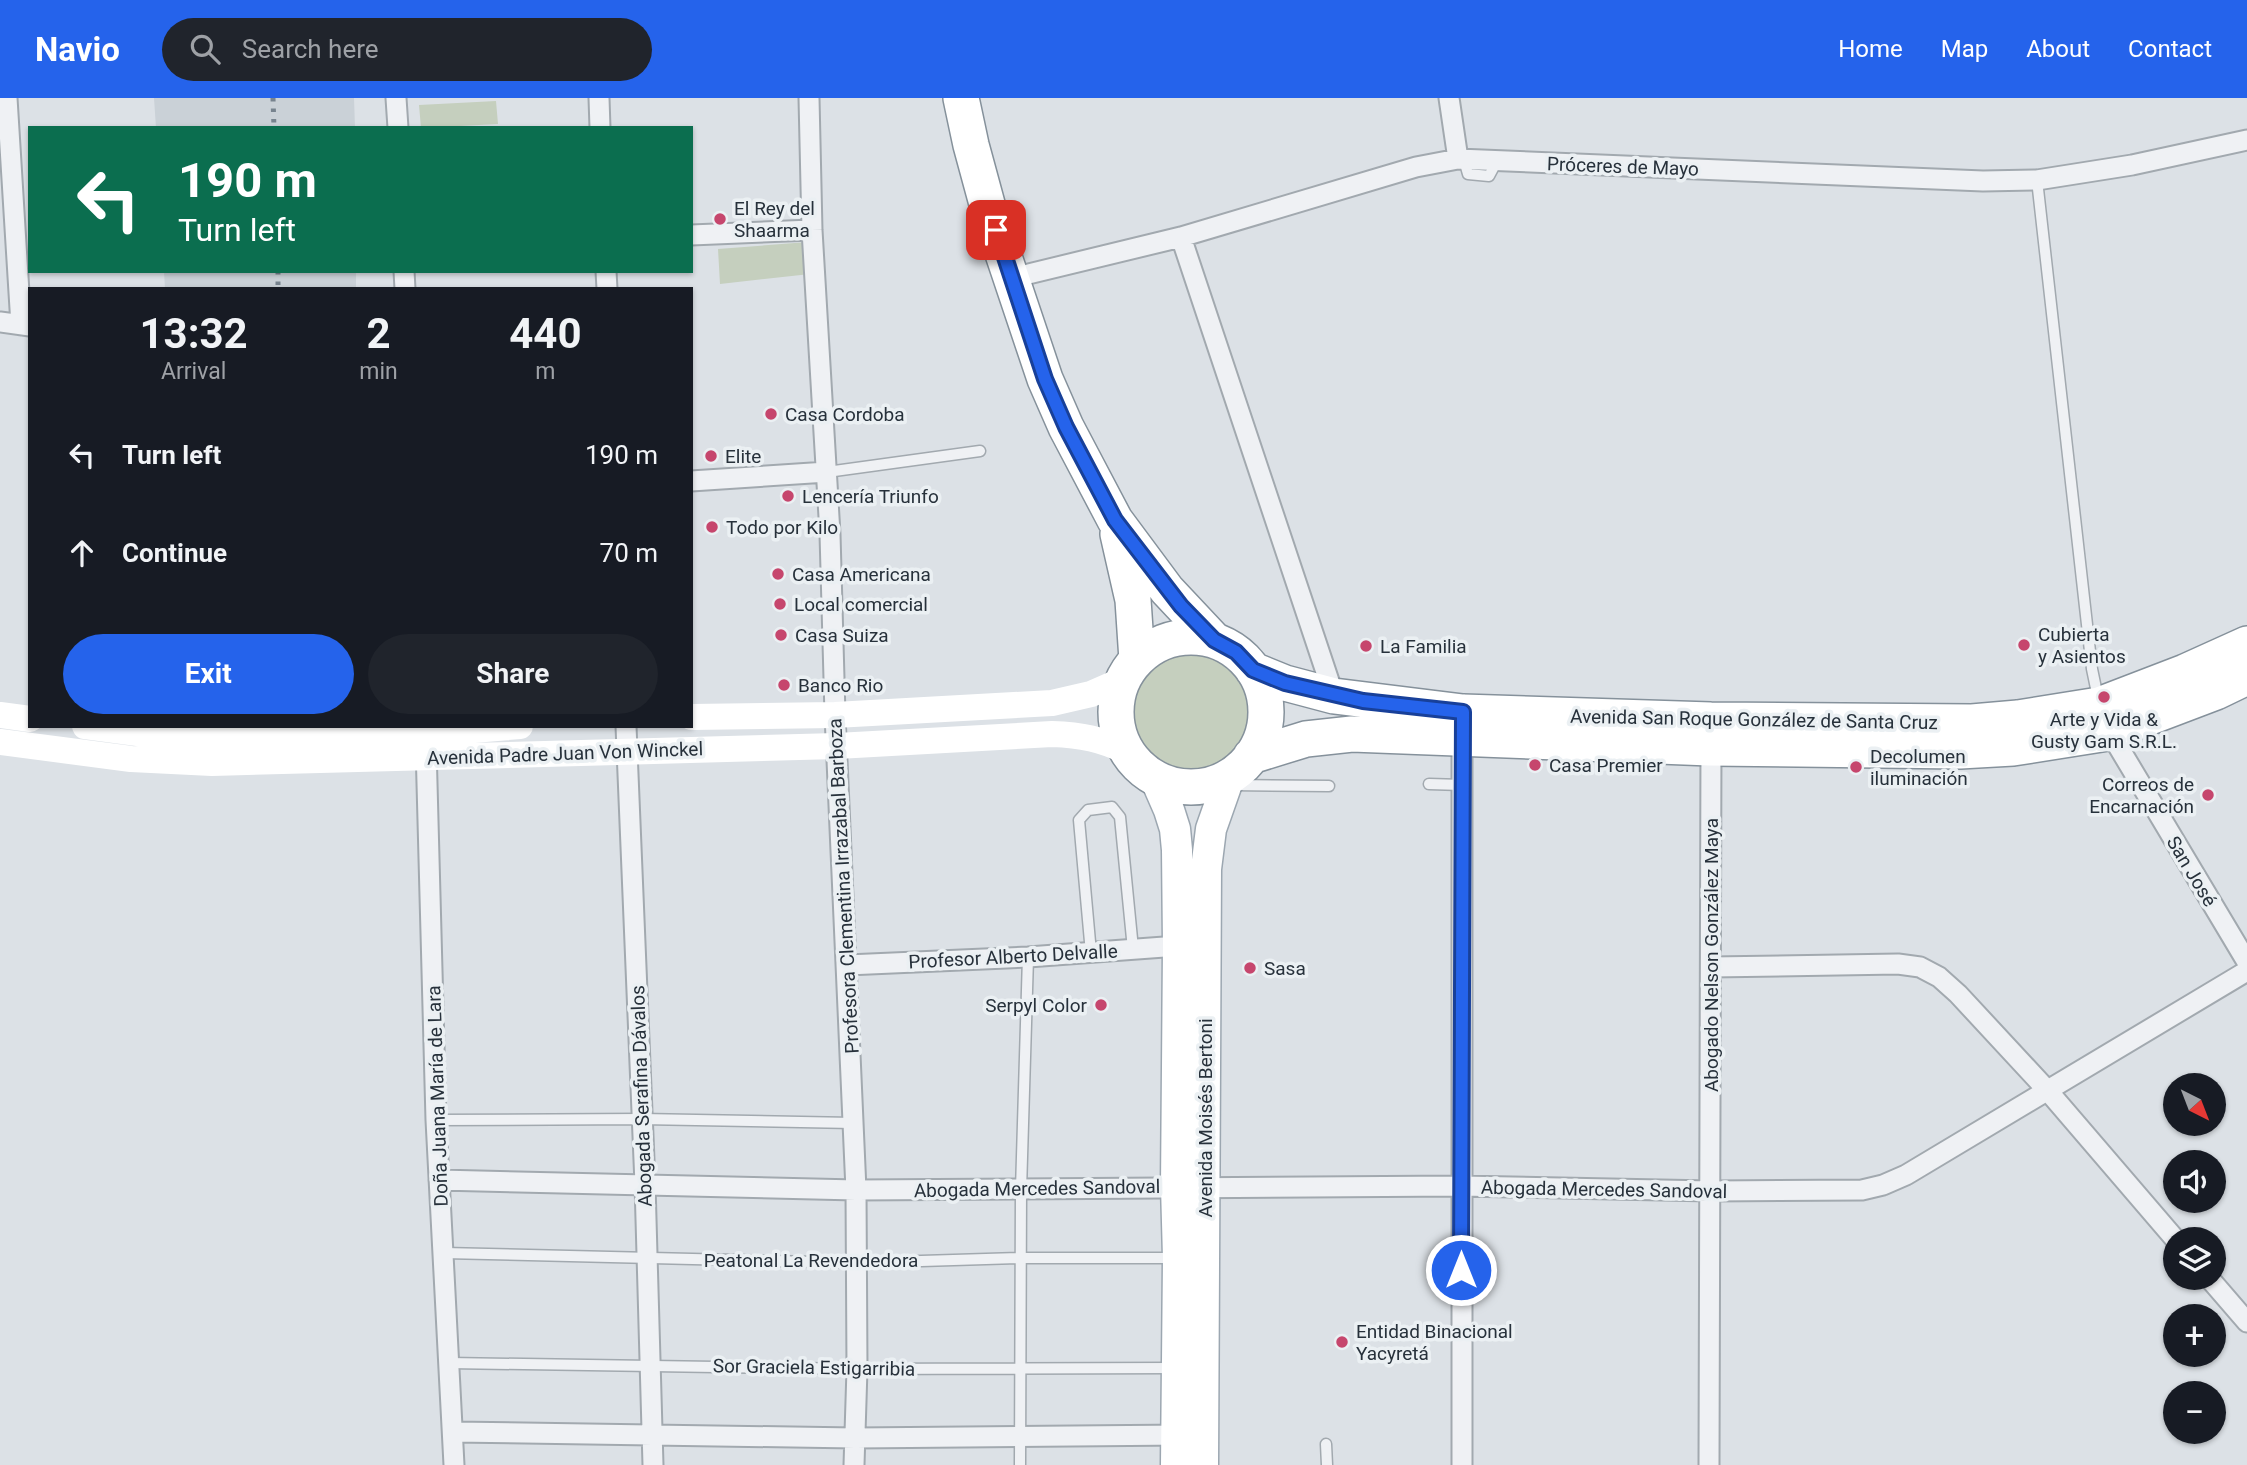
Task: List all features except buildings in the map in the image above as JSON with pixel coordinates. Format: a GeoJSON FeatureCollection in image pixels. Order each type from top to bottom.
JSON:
{"type":"FeatureCollection","features":[{"type":"Feature","properties":{"kind":"highway"},"geometry":{"type":"LineString","coordinates":[[961,98],[984,191],[1050,391],[1066,427],[1115,520],[1167,590],[1214,640],[1236,652],[1253,670],[1262,688],[1265,718],[1261,738],[1236,772],[1212,783],[1173,785],[1144,771],[1128,752],[1116,722],[1116,701],[1130,670],[1156,645],[1179,638],[1214,640]]}},
{"type":"Feature","properties":{"kind":"highway"},"geometry":{"type":"LineString","coordinates":[[1115,520],[1133,600],[1130,670]]}},
{"type":"Feature","properties":{"kind":"highway","name":"Avenida San Roque González de Santa Cruz"},"geometry":{"type":"LineString","coordinates":[[2104,719],[2185,672],[2247,643]]}},
{"type":"Feature","properties":{"kind":"highway","name":"Avenida San Roque González de Santa Cruz"},"geometry":{"type":"LineString","coordinates":[[1253,670],[1285,683],[1462,726]]}},
{"type":"Feature","properties":{"kind":"highway","name":"Avenida San Roque González de Santa Cruz"},"geometry":{"type":"LineString","coordinates":[[1236,772],[1306,739],[1462,726],[1711,734],[2018,718],[2104,719],[2216,692],[2247,677]]}},
{"type":"Feature","properties":{"kind":"main road","name":"Avenida Padre Juan Von Winckel"},"geometry":{"type":"LineString","coordinates":[[693,717],[835,715],[1052,703],[1091,694],[1130,670]]}},
{"type":"Feature","properties":{"kind":"main road"},"geometry":{"type":"LineString","coordinates":[[0,715],[28,719]]}},
{"type":"Feature","properties":{"kind":"main road","name":"Avenida Padre Juan Von Winckel"},"geometry":{"type":"LineString","coordinates":[[100,728],[145,734],[211,737],[382,730],[425,739],[626,738],[837,746],[1052,734],[1080,735],[1104,740],[1128,752]]}},
{"type":"Feature","properties":{"kind":"main road","name":"Avenida Padre Juan Von Winckel"},"geometry":{"type":"LineString","coordinates":[[0,741],[91,755],[200,762],[505,728]]}},
{"type":"Feature","properties":{"kind":"main road","name":"Avenida Moisés Bertoni"},"geometry":{"type":"LineString","coordinates":[[1186,1445],[1190,1187],[1206,869],[1211,829],[1236,772]]}},
{"type":"Feature","properties":{"kind":"main road","name":"Avenida Moisés Bertoni"},"geometry":{"type":"LineString","coordinates":[[1155,778],[1175,829],[1190,1187],[1178,1258],[1178,1368],[1186,1445],[1203,1465]]}},
{"type":"Feature","properties":{"kind":"street"},"geometry":{"type":"LineString","coordinates":[[0,322],[25,326],[7,98]]}},
{"type":"Feature","properties":{"kind":"street"},"geometry":{"type":"LineString","coordinates":[[396,98],[397,126]]}},
{"type":"Feature","properties":{"kind":"street"},"geometry":{"type":"LineString","coordinates":[[599,98],[600,126]]}},
{"type":"Feature","properties":{"kind":"street","name":"Profesora Clementina Irrazabal Barboza"},"geometry":{"type":"LineString","coordinates":[[809,98],[856,1190],[857,1369],[854,1465]]}},
{"type":"Feature","properties":{"kind":"street"},"geometry":{"type":"LineString","coordinates":[[1449,98],[1461,160]]}},
{"type":"Feature","properties":{"kind":"street","name":"Próceres de Mayo"},"geometry":{"type":"LineString","coordinates":[[1012,278],[1181,237],[1416,167],[1461,160],[1983,181],[2037,180],[2247,140]]}},
{"type":"Feature","properties":{"kind":"street"},"geometry":{"type":"LineString","coordinates":[[693,235],[813,230]]}},
{"type":"Feature","properties":{"kind":"street"},"geometry":{"type":"LineString","coordinates":[[1181,237],[1334,696]]}},
{"type":"Feature","properties":{"kind":"street"},"geometry":{"type":"LineString","coordinates":[[693,481],[827,472]]}},
{"type":"Feature","properties":{"kind":"street","name":"San José"},"geometry":{"type":"LineString","coordinates":[[2104,719],[2247,962]]}},
{"type":"Feature","properties":{"kind":"street"},"geometry":{"type":"LineString","coordinates":[[1462,726],[1462,1465]]}},
{"type":"Feature","properties":{"kind":"street","name":"Abogado Nelson González Maya"},"geometry":{"type":"LineString","coordinates":[[1709,1465],[1711,734]]}},
{"type":"Feature","properties":{"kind":"street","name":"Abogada Serafina Dávalos"},"geometry":{"type":"LineString","coordinates":[[626,738],[645,1184],[653,1465]]}},
{"type":"Feature","properties":{"kind":"street","name":"Doña Juana María de Lara"},"geometry":{"type":"LineString","coordinates":[[425,739],[436,1120],[454,1465]]}},
{"type":"Feature","properties":{"kind":"street","name":"Profesor Alberto Delvalle"},"geometry":{"type":"LineString","coordinates":[[847,965],[1028,957],[1178,946]]}},
{"type":"Feature","properties":{"kind":"street"},"geometry":{"type":"LineString","coordinates":[[1711,967],[1898,964],[1920,967],[1939,977],[2048,1091],[2165,1227]]}},
{"type":"Feature","properties":{"kind":"street","name":"Abogada Mercedes Sandoval"},"geometry":{"type":"LineString","coordinates":[[439,1180],[856,1190],[1460,1186],[1862,1191],[1906,1175],[2247,971]]}},
{"type":"Feature","properties":{"kind":"street"},"geometry":{"type":"LineString","coordinates":[[2219,1290],[2247,1322]]}},
{"type":"Feature","properties":{"kind":"street"},"geometry":{"type":"LineString","coordinates":[[453,1432],[855,1438],[1021,1436],[1186,1445]]}},
{"type":"Feature","properties":{"kind":"lane"},"geometry":{"type":"LineString","coordinates":[[2037,180],[2092,669],[2104,719]]}},
{"type":"Feature","properties":{"kind":"lane"},"geometry":{"type":"LineString","coordinates":[[827,472],[980,451]]}},
{"type":"Feature","properties":{"kind":"lane"},"geometry":{"type":"LineString","coordinates":[[1236,772],[1329,786]]}},
{"type":"Feature","properties":{"kind":"lane"},"geometry":{"type":"LineString","coordinates":[[1429,784],[1462,785]]}},
{"type":"Feature","properties":{"kind":"lane"},"geometry":{"type":"LineString","coordinates":[[1091,953],[1079,820],[1088,810],[1112,807],[1120,817],[1133,949]]}},
{"type":"Feature","properties":{"kind":"lane"},"geometry":{"type":"LineString","coordinates":[[1020,1465],[1021,1190],[1028,957]]}},
{"type":"Feature","properties":{"kind":"lane"},"geometry":{"type":"LineString","coordinates":[[436,1120],[642,1119],[853,1123]]}},
{"type":"Feature","properties":{"kind":"lane","name":"Peatonal La Revendedora"},"geometry":{"type":"LineString","coordinates":[[444,1253],[857,1263],[1021,1258],[1178,1258]]}},
{"type":"Feature","properties":{"kind":"lane","name":"Sor Graciela Estigarribia"},"geometry":{"type":"LineString","coordinates":[[449,1363],[857,1369],[1178,1368]]}},
{"type":"Feature","properties":{"kind":"lane"},"geometry":{"type":"LineString","coordinates":[[1326,1444],[1327,1465]]}},
{"type":"Feature","properties":{"kind":"shaded area"},"geometry":{"type":"Polygon","coordinates":[[[154,98],[354,98],[355,126],[156,126],[154,98]]]}},
{"type":"Feature","properties":{"kind":"shaded area"},"geometry":{"type":"Polygon","coordinates":[[[164,273],[356,273],[356,287],[165,287],[164,273]]]}},
{"type":"Feature","properties":{"kind":"green space"},"geometry":{"type":"Polygon","coordinates":[[[496,101],[498,124],[421,126],[419,105],[496,101]]]}},
{"type":"Feature","properties":{"kind":"green space"},"geometry":{"type":"Polygon","coordinates":[[[808,242],[810,274],[720,284],[718,249],[808,242]]]}},
{"type":"Feature","properties":{"kind":"green space"},"geometry":{"type":"Polygon","coordinates":[[[1191,654],[1214,659],[1234,672],[1247,692],[1252,715],[1247,738],[1234,758],[1214,771],[1191,776],[1168,771],[1148,758],[1135,738],[1130,715],[1135,692],[1148,672],[1168,659],[1191,654]]]}},
{"type":"Feature","properties":{"kind":"railway"},"geometry":{"type":"LineString","coordinates":[[273,98],[274,126]]}},
{"type":"Feature","properties":{"kind":"railway"},"geometry":{"type":"LineString","coordinates":[[278,273],[278,287]]}},
{"type":"Feature","properties":{"kind":"place","name":"El Rey del Shaarma"},"geometry":{"type":"Point","coordinates":[720,219]}},
{"type":"Feature","properties":{"kind":"place","name":"Casa Cordoba"},"geometry":{"type":"Point","coordinates":[771,414]}},
{"type":"Feature","properties":{"kind":"place","name":"Elite"},"geometry":{"type":"Point","coordinates":[711,456]}},
{"type":"Feature","properties":{"kind":"place","name":"Lencería Triunfo"},"geometry":{"type":"Point","coordinates":[788,496]}},
{"type":"Feature","properties":{"kind":"place","name":"Todo por Kilo"},"geometry":{"type":"Point","coordinates":[712,527]}},
{"type":"Feature","properties":{"kind":"place","name":"Casa Americana"},"geometry":{"type":"Point","coordinates":[778,574]}},
{"type":"Feature","properties":{"kind":"place","name":"Local comercial"},"geometry":{"type":"Point","coordinates":[780,604]}},
{"type":"Feature","properties":{"kind":"place","name":"Casa Suiza"},"geometry":{"type":"Point","coordinates":[781,635]}},
{"type":"Feature","properties":{"kind":"place","name":"Cubierta y Asientos"},"geometry":{"type":"Point","coordinates":[2024,645]}},
{"type":"Feature","properties":{"kind":"place","name":"La Familia"},"geometry":{"type":"Point","coordinates":[1366,646]}},
{"type":"Feature","properties":{"kind":"place","name":"Banco Rio"},"geometry":{"type":"Point","coordinates":[784,685]}},
{"type":"Feature","properties":{"kind":"place","name":"Arte y Vida & Gusty Gam S.R.L."},"geometry":{"type":"Point","coordinates":[2104,697]}},
{"type":"Feature","properties":{"kind":"place","name":"Casa Premier"},"geometry":{"type":"Point","coordinates":[1535,765]}},
{"type":"Feature","properties":{"kind":"place","name":"Decolumen iluminación"},"geometry":{"type":"Point","coordinates":[1856,767]}},
{"type":"Feature","properties":{"kind":"place","name":"Correos de Encarnación"},"geometry":{"type":"Point","coordinates":[2208,795]}},
{"type":"Feature","properties":{"kind":"place","name":"Sasa"},"geometry":{"type":"Point","coordinates":[1250,968]}},
{"type":"Feature","properties":{"kind":"place","name":"Serpyl Color"},"geometry":{"type":"Point","coordinates":[1101,1005]}},
{"type":"Feature","properties":{"kind":"place","name":"Entidad Binacional Yacyretá"},"geometry":{"type":"Point","coordinates":[1342,1342]}},
{"type":"Feature","properties":{"kind":"route"},"geometry":{"type":"LineString","coordinates":[[996,230],[1045,379],[1066,427],[1115,520],[1181,606],[1214,640],[1236,652],[1253,670],[1285,683],[1363,701],[1463,712],[1461,1270]]}}]}
